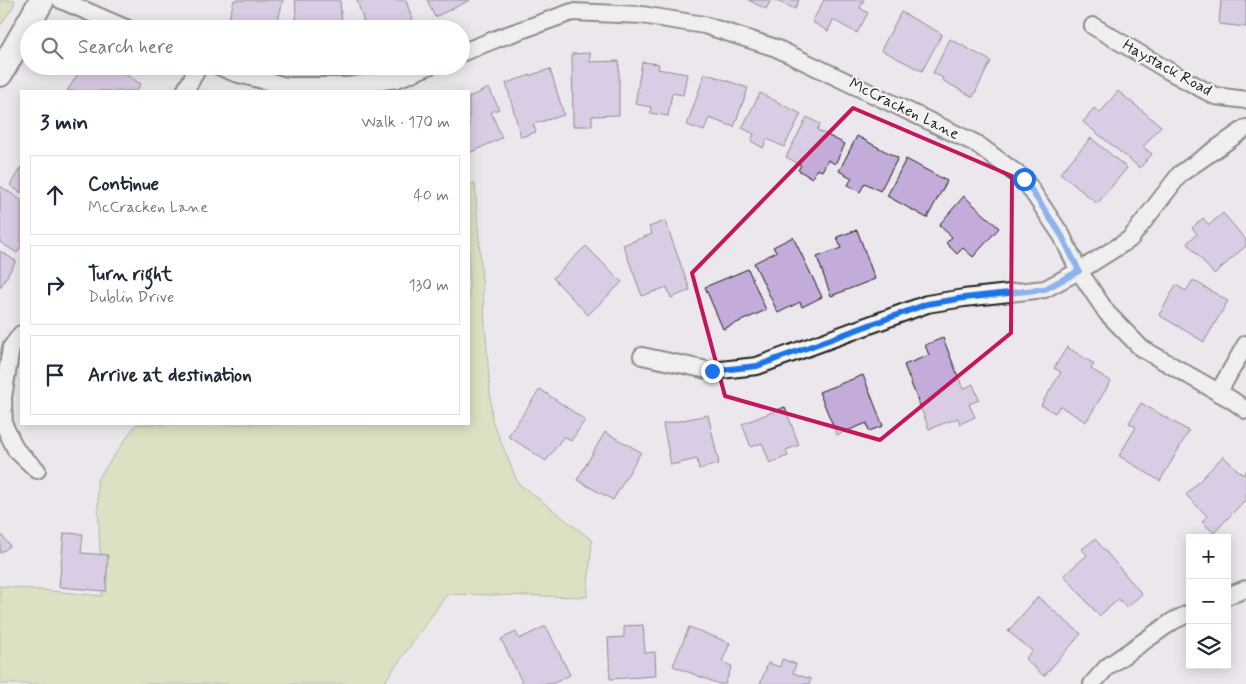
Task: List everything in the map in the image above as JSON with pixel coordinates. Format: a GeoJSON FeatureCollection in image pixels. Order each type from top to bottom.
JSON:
{"type":"FeatureCollection","features":[{"type":"Feature","properties":{"kind":"street"},"geometry":{"type":"LineString","coordinates":[[31,20],[42,0]]}},
{"type":"Feature","properties":{"kind":"street"},"geometry":{"type":"LineString","coordinates":[[61,0],[107,20]]}},
{"type":"Feature","properties":{"kind":"street","name":"McCracken Lane"},"geometry":{"type":"LineString","coordinates":[[470,49],[572,6],[704,25],[776,48],[977,144],[1024,179],[1062,236],[1079,271],[1108,313],[1141,348],[1246,410]]}},
{"type":"Feature","properties":{"kind":"street","name":"Haystack Road"},"geometry":{"type":"LineString","coordinates":[[1093,26],[1169,72],[1215,96],[1246,100]]}},
{"type":"Feature","properties":{"kind":"street"},"geometry":{"type":"LineString","coordinates":[[0,74],[20,39]]}},
{"type":"Feature","properties":{"kind":"street"},"geometry":{"type":"LineString","coordinates":[[186,90],[194,75]]}},
{"type":"Feature","properties":{"kind":"street"},"geometry":{"type":"LineString","coordinates":[[246,75],[286,86],[347,86],[397,79],[407,75]]}},
{"type":"Feature","properties":{"kind":"street"},"geometry":{"type":"LineString","coordinates":[[642,356],[712,371],[757,366],[927,304],[1045,289],[1079,271],[1130,239],[1180,174],[1246,128]]}},
{"type":"Feature","properties":{"kind":"street"},"geometry":{"type":"LineString","coordinates":[[20,335],[11,348],[3,398],[4,425],[16,450],[36,470]]}},
{"type":"Feature","properties":{"kind":"street"},"geometry":{"type":"LineString","coordinates":[[1218,393],[1246,344]]}},
{"type":"Feature","properties":{"kind":"street"},"geometry":{"type":"LineString","coordinates":[[1231,595],[1246,589]]}},
{"type":"Feature","properties":{"kind":"street"},"geometry":{"type":"LineString","coordinates":[[1092,684],[1107,667],[1173,621],[1186,615]]}},
{"type":"Feature","properties":{"kind":"highlighted area"},"geometry":{"type":"Polygon","coordinates":[[[853,108],[1012,176],[1011,333],[880,440],[725,396],[692,273],[853,108]]]}},
{"type":"Feature","properties":{"kind":"green space"},"geometry":{"type":"Polygon","coordinates":[[[0,0],[15,0],[13,7],[0,26],[0,0]]]}},
{"type":"Feature","properties":{"kind":"green space"},"geometry":{"type":"Polygon","coordinates":[[[475,183],[492,420],[518,483],[592,540],[587,597],[447,594],[383,684],[0,684],[0,586],[102,596],[97,480],[135,425],[470,425],[470,184],[475,183]]]}},
{"type":"Feature","properties":{"kind":"building"},"geometry":{"type":"Polygon","coordinates":[[[234,0],[283,0],[278,20],[228,20],[234,0]]]}},
{"type":"Feature","properties":{"kind":"building"},"geometry":{"type":"Polygon","coordinates":[[[295,0],[340,0],[341,20],[296,20],[295,0]]]}},
{"type":"Feature","properties":{"kind":"building"},"geometry":{"type":"Polygon","coordinates":[[[357,0],[406,0],[412,20],[363,20],[357,0]]]}},
{"type":"Feature","properties":{"kind":"building"},"geometry":{"type":"Polygon","coordinates":[[[427,0],[470,0],[435,17],[427,0]]]}},
{"type":"Feature","properties":{"kind":"building"},"geometry":{"type":"Polygon","coordinates":[[[748,0],[771,0],[766,9],[748,0]]]}},
{"type":"Feature","properties":{"kind":"building"},"geometry":{"type":"Polygon","coordinates":[[[774,0],[799,0],[795,9],[774,0]]]}},
{"type":"Feature","properties":{"kind":"building"},"geometry":{"type":"Polygon","coordinates":[[[824,0],[864,0],[860,8],[868,13],[857,33],[833,20],[828,31],[812,22],[824,0]]]}},
{"type":"Feature","properties":{"kind":"building"},"geometry":{"type":"Polygon","coordinates":[[[1221,0],[1246,0],[1246,27],[1219,24],[1221,0]]]}},
{"type":"Feature","properties":{"kind":"building"},"geometry":{"type":"Polygon","coordinates":[[[901,12],[942,34],[922,71],[881,50],[901,12]]]}},
{"type":"Feature","properties":{"kind":"building"},"geometry":{"type":"Polygon","coordinates":[[[950,39],[991,61],[973,97],[933,73],[950,39]]]}},
{"type":"Feature","properties":{"kind":"building"},"geometry":{"type":"Polygon","coordinates":[[[590,53],[590,62],[619,61],[619,115],[592,116],[592,126],[573,126],[572,54],[590,53]]]}},
{"type":"Feature","properties":{"kind":"building"},"geometry":{"type":"Polygon","coordinates":[[[642,62],[659,64],[658,69],[687,74],[683,95],[672,93],[668,116],[650,113],[651,107],[635,104],[642,62]]]}},
{"type":"Feature","properties":{"kind":"building"},"geometry":{"type":"Polygon","coordinates":[[[550,69],[564,115],[533,124],[536,132],[521,137],[506,83],[550,69]]]}},
{"type":"Feature","properties":{"kind":"building"},"geometry":{"type":"Polygon","coordinates":[[[705,73],[748,88],[734,127],[709,118],[704,131],[687,125],[705,73]]]}},
{"type":"Feature","properties":{"kind":"building"},"geometry":{"type":"Polygon","coordinates":[[[77,75],[126,75],[141,84],[137,90],[68,90],[77,75]]]}},
{"type":"Feature","properties":{"kind":"building"},"geometry":{"type":"Polygon","coordinates":[[[489,88],[499,109],[491,112],[502,138],[470,153],[470,97],[489,88]]]}},
{"type":"Feature","properties":{"kind":"building"},"geometry":{"type":"Polygon","coordinates":[[[1118,91],[1161,126],[1143,147],[1152,154],[1140,168],[1083,122],[1094,108],[1100,113],[1118,91]]]}},
{"type":"Feature","properties":{"kind":"building"},"geometry":{"type":"Polygon","coordinates":[[[760,93],[801,114],[784,147],[767,139],[763,148],[751,141],[754,134],[742,128],[760,93]]]}},
{"type":"Feature","properties":{"kind":"building"},"geometry":{"type":"Polygon","coordinates":[[[807,117],[820,124],[817,130],[845,144],[835,164],[828,160],[822,171],[817,169],[812,178],[798,170],[801,165],[786,157],[807,117]]]}},
{"type":"Feature","properties":{"kind":"building"},"geometry":{"type":"Polygon","coordinates":[[[857,136],[898,158],[880,191],[865,183],[860,192],[848,185],[852,178],[839,171],[857,136]]]}},
{"type":"Feature","properties":{"kind":"building"},"geometry":{"type":"Polygon","coordinates":[[[1091,138],[1127,168],[1097,204],[1060,173],[1091,138]]]}},
{"type":"Feature","properties":{"kind":"building"},"geometry":{"type":"Polygon","coordinates":[[[906,159],[947,181],[927,218],[887,196],[906,159]]]}},
{"type":"Feature","properties":{"kind":"building"},"geometry":{"type":"Polygon","coordinates":[[[20,169],[20,192],[10,185],[20,169]]]}},
{"type":"Feature","properties":{"kind":"building"},"geometry":{"type":"Polygon","coordinates":[[[0,186],[20,199],[20,248],[17,253],[0,242],[0,186]]]}},
{"type":"Feature","properties":{"kind":"building"},"geometry":{"type":"Polygon","coordinates":[[[964,196],[999,228],[973,257],[963,248],[957,254],[946,243],[952,237],[939,225],[964,196]]]}},
{"type":"Feature","properties":{"kind":"building"},"geometry":{"type":"Polygon","coordinates":[[[1223,213],[1246,240],[1246,246],[1214,274],[1187,243],[1197,234],[1192,228],[1203,218],[1209,225],[1223,213]]]}},
{"type":"Feature","properties":{"kind":"building"},"geometry":{"type":"Polygon","coordinates":[[[665,221],[690,290],[671,298],[667,287],[642,296],[623,245],[652,234],[649,227],[665,221]]]}},
{"type":"Feature","properties":{"kind":"building"},"geometry":{"type":"Polygon","coordinates":[[[857,230],[875,279],[831,296],[817,257],[841,248],[837,237],[857,230]]]}},
{"type":"Feature","properties":{"kind":"building"},"geometry":{"type":"Polygon","coordinates":[[[793,237],[822,297],[802,307],[800,302],[778,313],[754,263],[776,252],[773,247],[793,237]]]}},
{"type":"Feature","properties":{"kind":"building"},"geometry":{"type":"Polygon","coordinates":[[[586,246],[622,282],[588,315],[553,278],[586,246]]]}},
{"type":"Feature","properties":{"kind":"building"},"geometry":{"type":"Polygon","coordinates":[[[0,251],[16,261],[0,288],[0,251]]]}},
{"type":"Feature","properties":{"kind":"building"},"geometry":{"type":"Polygon","coordinates":[[[748,269],[766,310],[723,329],[705,287],[748,269]]]}},
{"type":"Feature","properties":{"kind":"building"},"geometry":{"type":"Polygon","coordinates":[[[1193,280],[1228,301],[1204,342],[1159,315],[1176,285],[1186,291],[1193,280]]]}},
{"type":"Feature","properties":{"kind":"building"},"geometry":{"type":"Polygon","coordinates":[[[943,338],[963,389],[973,384],[979,400],[969,404],[975,417],[960,424],[958,418],[929,429],[904,365],[929,355],[925,345],[943,338]]]}},
{"type":"Feature","properties":{"kind":"building"},"geometry":{"type":"Polygon","coordinates":[[[1067,347],[1094,364],[1091,369],[1111,381],[1086,422],[1060,406],[1055,413],[1041,405],[1061,372],[1054,368],[1067,347]]]}},
{"type":"Feature","properties":{"kind":"building"},"geometry":{"type":"Polygon","coordinates":[[[863,375],[883,426],[869,431],[867,423],[837,435],[819,392],[863,375]]]}},
{"type":"Feature","properties":{"kind":"building"},"geometry":{"type":"Polygon","coordinates":[[[540,389],[585,420],[571,441],[564,436],[546,461],[508,436],[540,389]]]}},
{"type":"Feature","properties":{"kind":"building"},"geometry":{"type":"Polygon","coordinates":[[[1141,403],[1189,431],[1160,481],[1119,456],[1136,427],[1129,423],[1141,403]]]}},
{"type":"Feature","properties":{"kind":"building"},"geometry":{"type":"Polygon","coordinates":[[[785,407],[799,445],[786,450],[788,456],[770,463],[762,443],[751,447],[742,424],[785,407]]]}},
{"type":"Feature","properties":{"kind":"building"},"geometry":{"type":"Polygon","coordinates":[[[708,415],[719,464],[699,469],[697,459],[671,465],[663,424],[708,415]]]}},
{"type":"Feature","properties":{"kind":"building"},"geometry":{"type":"Polygon","coordinates":[[[605,432],[641,452],[613,500],[577,480],[605,432]]]}},
{"type":"Feature","properties":{"kind":"building"},"geometry":{"type":"Polygon","coordinates":[[[1223,456],[1243,475],[1246,471],[1246,499],[1214,533],[1202,522],[1207,516],[1186,495],[1223,456]]]}},
{"type":"Feature","properties":{"kind":"building"},"geometry":{"type":"Polygon","coordinates":[[[0,533],[10,546],[0,553],[0,533]]]}},
{"type":"Feature","properties":{"kind":"building"},"geometry":{"type":"Polygon","coordinates":[[[64,533],[83,534],[81,553],[108,555],[106,591],[59,587],[64,533]]]}},
{"type":"Feature","properties":{"kind":"building"},"geometry":{"type":"Polygon","coordinates":[[[1095,539],[1142,594],[1126,608],[1119,599],[1099,616],[1064,575],[1087,555],[1082,549],[1095,539]]]}},
{"type":"Feature","properties":{"kind":"building"},"geometry":{"type":"Polygon","coordinates":[[[1038,597],[1081,634],[1044,676],[1025,659],[1032,651],[1008,631],[1038,597]]]}},
{"type":"Feature","properties":{"kind":"building"},"geometry":{"type":"Polygon","coordinates":[[[643,625],[645,653],[655,652],[656,676],[610,679],[608,638],[624,637],[624,626],[643,625]]]}},
{"type":"Feature","properties":{"kind":"building"},"geometry":{"type":"Polygon","coordinates":[[[546,626],[570,675],[552,684],[523,684],[501,639],[516,632],[519,639],[546,626]]]}},
{"type":"Feature","properties":{"kind":"building"},"geometry":{"type":"Polygon","coordinates":[[[689,627],[730,643],[722,662],[732,666],[725,684],[719,684],[673,666],[689,627]]]}},
{"type":"Feature","properties":{"kind":"building"},"geometry":{"type":"Polygon","coordinates":[[[782,659],[796,664],[793,673],[811,679],[809,684],[760,684],[768,663],[780,667],[782,659]]]}},
{"type":"Feature","properties":{"kind":"route"},"geometry":{"type":"LineString","coordinates":[[712,371],[757,366],[927,304],[1045,289],[1079,271],[1062,236],[1024,179]]}}]}
